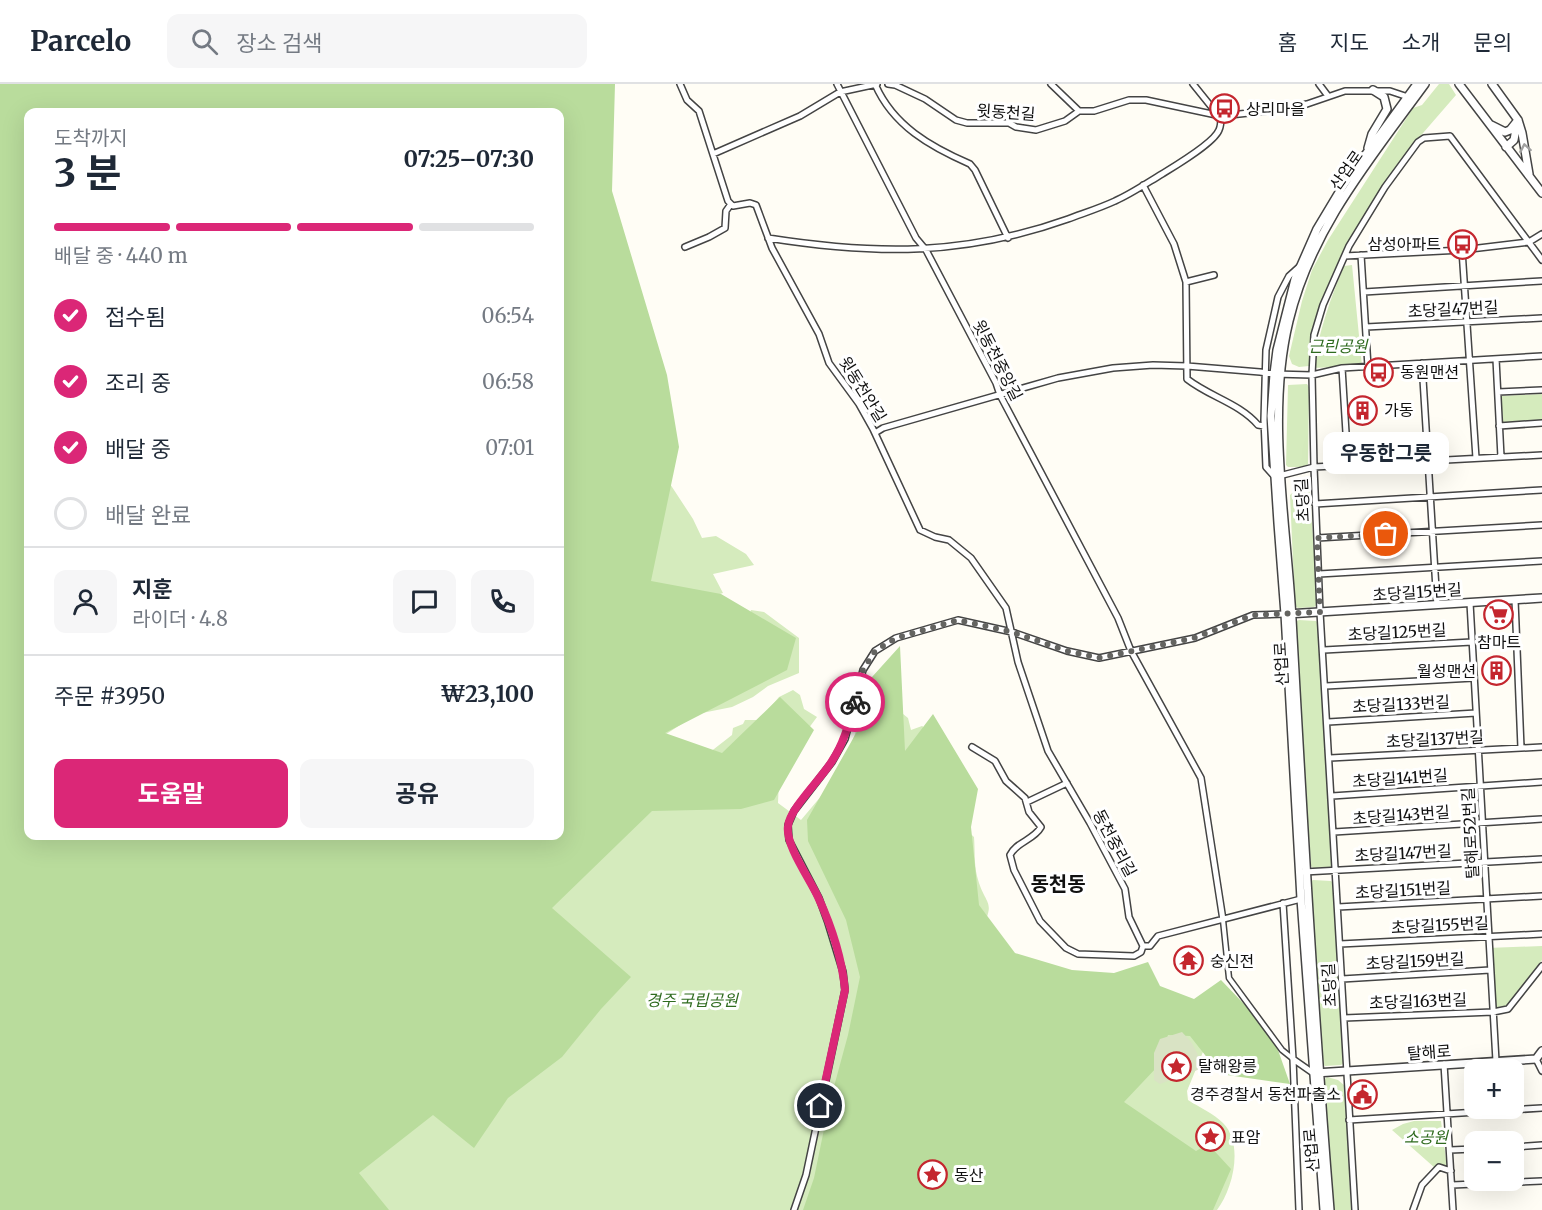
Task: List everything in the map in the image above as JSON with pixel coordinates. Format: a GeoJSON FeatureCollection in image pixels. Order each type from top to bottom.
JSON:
{"type":"FeatureCollection","features":[{"type":"Feature","properties":{"kind":"street"},"geometry":{"type":"LineString","coordinates":[[680,84],[687,100],[699,111],[728,201],[731,204],[726,211],[725,228],[685,246]]}},
{"type":"Feature","properties":{"kind":"street","name":"윗동천중앙길"},"geometry":{"type":"LineString","coordinates":[[837,84],[916,238],[926,250],[1118,618],[1131,651],[1201,778],[1223,920]]}},
{"type":"Feature","properties":{"kind":"street"},"geometry":{"type":"LineString","coordinates":[[713,154],[800,116],[840,92],[877,84],[889,108],[907,128],[924,141],[970,164],[1008,238]]}},
{"type":"Feature","properties":{"kind":"street","name":"윗동천길"},"geometry":{"type":"LineString","coordinates":[[888,84],[925,99],[956,120],[967,123],[1009,123],[1016,127],[1036,130],[1065,121],[1079,111],[1094,111],[1128,100],[1146,100],[1220,115],[1277,110],[1307,104],[1345,91],[1390,91],[1411,98]]}},
{"type":"Feature","properties":{"kind":"street"},"geometry":{"type":"LineString","coordinates":[[1051,84],[1079,111]]}},
{"type":"Feature","properties":{"kind":"street"},"geometry":{"type":"LineString","coordinates":[[768,238],[844,248],[885,251],[926,250],[1008,238],[1042,228],[1116,201],[1180,164],[1212,139],[1219,130],[1220,115],[1193,84]]}},
{"type":"Feature","properties":{"kind":"street"},"geometry":{"type":"LineString","coordinates":[[1319,84],[1328,96]]}},
{"type":"Feature","properties":{"kind":"street","name":"산업로"},"geometry":{"type":"LineString","coordinates":[[1324,1210],[1288,614],[1278,476],[1271,416],[1277,374],[1302,277],[1325,228],[1411,98],[1417,84]]}},
{"type":"Feature","properties":{"kind":"street","name":"산업로"},"geometry":{"type":"LineString","coordinates":[[1277,374],[1276,350],[1284,321],[1300,266],[1317,229],[1367,152],[1425,84]]}},
{"type":"Feature","properties":{"kind":"street"},"geometry":{"type":"LineString","coordinates":[[1459,84],[1542,193]]}},
{"type":"Feature","properties":{"kind":"street"},"geometry":{"type":"LineString","coordinates":[[1492,84],[1518,120],[1530,177]]}},
{"type":"Feature","properties":{"kind":"street"},"geometry":{"type":"LineString","coordinates":[[1367,152],[1372,134],[1387,110],[1384,97],[1373,90]]}},
{"type":"Feature","properties":{"kind":"street"},"geometry":{"type":"LineString","coordinates":[[1489,124],[1505,132],[1510,130],[1518,120]]}},
{"type":"Feature","properties":{"kind":"street"},"geometry":{"type":"LineString","coordinates":[[1506,147],[1514,140],[1518,120]]}},
{"type":"Feature","properties":{"kind":"street","name":"초당길"},"geometry":{"type":"LineString","coordinates":[[1355,1210],[1320,612],[1312,375],[1314,335],[1323,305],[1345,256],[1385,187],[1418,142],[1424,138],[1450,136],[1542,260]]}},
{"type":"Feature","properties":{"kind":"street"},"geometry":{"type":"LineString","coordinates":[[1143,185],[1174,244],[1186,282],[1187,379],[1213,396],[1237,406],[1258,425],[1264,426]]}},
{"type":"Feature","properties":{"kind":"street","name":"윗동천안길"},"geometry":{"type":"LineString","coordinates":[[731,204],[733,206],[750,203],[756,205],[768,238],[819,334],[829,363],[859,404],[875,432],[920,530],[949,540],[971,558],[1006,608],[1012,632]]}},
{"type":"Feature","properties":{"kind":"street"},"geometry":{"type":"LineString","coordinates":[[1345,256],[1462,250],[1529,242],[1542,234]]}},
{"type":"Feature","properties":{"kind":"street"},"geometry":{"type":"LineString","coordinates":[[1462,250],[1476,458]]}},
{"type":"Feature","properties":{"kind":"street"},"geometry":{"type":"LineString","coordinates":[[1361,255],[1368,367]]}},
{"type":"Feature","properties":{"kind":"street"},"geometry":{"type":"LineString","coordinates":[[1300,266],[1289,276],[1278,297],[1266,350],[1264,426],[1266,467],[1278,476],[1314,467],[1542,455]]}},
{"type":"Feature","properties":{"kind":"street"},"geometry":{"type":"LineString","coordinates":[[1186,282],[1214,275]]}},
{"type":"Feature","properties":{"kind":"street"},"geometry":{"type":"LineString","coordinates":[[1364,292],[1542,281]]}},
{"type":"Feature","properties":{"kind":"street","name":"초당길47번길"},"geometry":{"type":"LineString","coordinates":[[1366,327],[1542,318]]}},
{"type":"Feature","properties":{"kind":"street"},"geometry":{"type":"LineString","coordinates":[[875,432],[1058,378],[1113,368],[1153,365],[1187,366],[1312,375],[1342,368],[1542,356]]}},
{"type":"Feature","properties":{"kind":"street"},"geometry":{"type":"LineString","coordinates":[[1496,358],[1501,457]]}},
{"type":"Feature","properties":{"kind":"street"},"geometry":{"type":"LineString","coordinates":[[1422,363],[1437,605]]}},
{"type":"Feature","properties":{"kind":"street"},"geometry":{"type":"LineString","coordinates":[[1342,368],[1348,465]]}},
{"type":"Feature","properties":{"kind":"street"},"geometry":{"type":"LineString","coordinates":[[1498,392],[1542,390]]}},
{"type":"Feature","properties":{"kind":"street"},"geometry":{"type":"LineString","coordinates":[[1499,426],[1542,423]]}},
{"type":"Feature","properties":{"kind":"street"},"geometry":{"type":"LineString","coordinates":[[1316,504],[1542,490]]}},
{"type":"Feature","properties":{"kind":"street"},"geometry":{"type":"LineString","coordinates":[[1317,538],[1542,525]]}},
{"type":"Feature","properties":{"kind":"street"},"geometry":{"type":"LineString","coordinates":[[1319,574],[1542,561]]}},
{"type":"Feature","properties":{"kind":"street","name":"초당길15번길"},"geometry":{"type":"LineString","coordinates":[[1288,614],[1542,598]]}},
{"type":"Feature","properties":{"kind":"street"},"geometry":{"type":"LineString","coordinates":[[1515,600],[1521,748]]}},
{"type":"Feature","properties":{"kind":"street","name":"탈해로52번길"},"geometry":{"type":"LineString","coordinates":[[1470,603],[1496,1059]]}},
{"type":"Feature","properties":{"kind":"street"},"geometry":{"type":"LineString","coordinates":[[794,1210],[806,1175],[845,990],[843,972],[828,923],[819,898],[789,840],[788,825],[794,811],[832,762],[845,739],[863,670],[875,651],[896,638],[958,620],[1012,632],[1067,651],[1099,658],[1194,638],[1253,615],[1288,614]]}},
{"type":"Feature","properties":{"kind":"street","name":"동천중리길"},"geometry":{"type":"LineString","coordinates":[[1012,632],[1018,662],[1048,751],[1125,889],[1129,917],[1143,946]]}},
{"type":"Feature","properties":{"kind":"street","name":"초당길125번길"},"geometry":{"type":"LineString","coordinates":[[1324,650],[1472,642]]}},
{"type":"Feature","properties":{"kind":"street"},"geometry":{"type":"LineString","coordinates":[[1326,686],[1474,678]]}},
{"type":"Feature","properties":{"kind":"street","name":"초당길133번길"},"geometry":{"type":"LineString","coordinates":[[1328,722],[1476,713]]}},
{"type":"Feature","properties":{"kind":"street"},"geometry":{"type":"LineString","coordinates":[[972,747],[991,757],[1006,781],[1022,794],[1027,802],[1029,812],[1041,830],[1014,848],[1010,855],[1011,861],[1046,929],[1066,948],[1078,954],[1134,956],[1141,952],[1143,946],[1150,946],[1158,936],[1301,899]]}},
{"type":"Feature","properties":{"kind":"street","name":"초당길137번길"},"geometry":{"type":"LineString","coordinates":[[1330,758],[1542,747]]}},
{"type":"Feature","properties":{"kind":"street","name":"초당길141번길"},"geometry":{"type":"LineString","coordinates":[[1332,796],[1542,782]]}},
{"type":"Feature","properties":{"kind":"street"},"geometry":{"type":"LineString","coordinates":[[1027,802],[1067,783]]}},
{"type":"Feature","properties":{"kind":"street","name":"초당길143번길"},"geometry":{"type":"LineString","coordinates":[[1334,832],[1542,819]]}},
{"type":"Feature","properties":{"kind":"street","name":"초당길147번길"},"geometry":{"type":"LineString","coordinates":[[1303,872],[1542,859]]}},
{"type":"Feature","properties":{"kind":"street","name":"산업로"},"geometry":{"type":"LineString","coordinates":[[1303,872],[1301,899],[1330,1210]]}},
{"type":"Feature","properties":{"kind":"street","name":"초당길151번길"},"geometry":{"type":"LineString","coordinates":[[1338,907],[1542,897]]}},
{"type":"Feature","properties":{"kind":"street"},"geometry":{"type":"LineString","coordinates":[[1283,903],[1293,1059],[1299,1210]]}},
{"type":"Feature","properties":{"kind":"street"},"geometry":{"type":"LineString","coordinates":[[1223,920],[1229,978],[1282,1050],[1316,1072]]}},
{"type":"Feature","properties":{"kind":"street","name":"초당길155번길"},"geometry":{"type":"LineString","coordinates":[[1340,944],[1542,933]]}},
{"type":"Feature","properties":{"kind":"street"},"geometry":{"type":"LineString","coordinates":[[1493,1012],[1509,1009],[1542,966]]}},
{"type":"Feature","properties":{"kind":"street","name":"초당길159번길"},"geometry":{"type":"LineString","coordinates":[[1342,979],[1490,970]]}},
{"type":"Feature","properties":{"kind":"street","name":"초당길163번길"},"geometry":{"type":"LineString","coordinates":[[1344,1018],[1493,1012]]}},
{"type":"Feature","properties":{"kind":"street"},"geometry":{"type":"LineString","coordinates":[[1542,1051],[1536,1059],[1542,1071]]}},
{"type":"Feature","properties":{"kind":"street","name":"탈해로"},"geometry":{"type":"LineString","coordinates":[[1524,1060],[1536,1059]]}},
{"type":"Feature","properties":{"kind":"street","name":"탈해로"},"geometry":{"type":"LineString","coordinates":[[1316,1072],[1464,1063]]}},
{"type":"Feature","properties":{"kind":"street"},"geometry":{"type":"LineString","coordinates":[[1444,1064],[1453,1210]]}},
{"type":"Feature","properties":{"kind":"street"},"geometry":{"type":"LineString","coordinates":[[1349,1120],[1542,1108]]}},
{"type":"Feature","properties":{"kind":"street"},"geometry":{"type":"LineString","coordinates":[[1524,1146],[1542,1145]]}},
{"type":"Feature","properties":{"kind":"street"},"geometry":{"type":"LineString","coordinates":[[1450,1150],[1464,1149]]}},
{"type":"Feature","properties":{"kind":"street"},"geometry":{"type":"LineString","coordinates":[[1413,1210],[1422,1185],[1438,1167],[1451,1171]]}},
{"type":"Feature","properties":{"kind":"street"},"geometry":{"type":"LineString","coordinates":[[1452,1185],[1542,1181]]}},
{"type":"Feature","properties":{"kind":"green space","name":"경주 국립공원"},"geometry":{"type":"Polygon","coordinates":[[[0,84],[480,108],[24,108],[24,840],[564,840],[564,820],[655,461],[693,519],[702,538],[716,536],[746,554],[754,565],[713,574],[723,593],[708,598],[749,616],[751,610],[764,612],[799,638],[799,673],[768,686],[753,697],[732,707],[697,714],[657,740],[705,756],[732,735],[733,728],[743,724],[745,720],[759,720],[779,697],[793,690],[800,695],[804,709],[817,717],[791,752],[779,778],[778,803],[801,820],[838,776],[855,734],[861,706],[887,701],[908,718],[911,730],[922,726],[938,735],[961,825],[974,837],[977,876],[989,908],[979,934],[987,964],[1154,995],[1205,1047],[1187,1091],[1188,1100],[1223,1123],[1233,1142],[1235,1154],[1228,1190],[1217,1210],[0,1210],[0,84]]]}},
{"type":"Feature","properties":{"kind":"green space"},"geometry":{"type":"Polygon","coordinates":[[[0,84],[615,84],[612,191],[667,375],[679,447],[651,581],[721,594],[796,638],[787,670],[665,733],[722,753],[780,697],[814,730],[774,800],[741,809],[652,811],[552,908],[631,977],[601,1009],[562,1057],[508,1098],[474,1148],[433,1115],[359,1173],[389,1210],[0,1210],[0,84]]]}},
{"type":"Feature","properties":{"kind":"green space"},"geometry":{"type":"Polygon","coordinates":[[[1439,84],[1449,84],[1456,95],[1417,140],[1342,253],[1314,327],[1309,366],[1299,367],[1292,364],[1289,356],[1312,270],[1328,240],[1413,108],[1422,105],[1439,84]]]}},
{"type":"Feature","properties":{"kind":"green space","name":"근린공원"},"geometry":{"type":"Polygon","coordinates":[[[1352,265],[1362,366],[1313,368],[1334,291],[1344,266],[1352,265]]]}},
{"type":"Feature","properties":{"kind":"green space"},"geometry":{"type":"Polygon","coordinates":[[[1307,384],[1309,387],[1308,464],[1304,467],[1288,467],[1286,465],[1288,385],[1307,384]]]}},
{"type":"Feature","properties":{"kind":"green space"},"geometry":{"type":"Polygon","coordinates":[[[1542,394],[1542,422],[1503,425],[1501,396],[1542,394]]]}},
{"type":"Feature","properties":{"kind":"green space"},"geometry":{"type":"Polygon","coordinates":[[[1307,480],[1318,604],[1314,607],[1298,608],[1295,606],[1290,495],[1307,480]]]}},
{"type":"Feature","properties":{"kind":"green space"},"geometry":{"type":"Polygon","coordinates":[[[1299,620],[1318,623],[1333,864],[1329,868],[1311,866],[1295,622],[1299,620]]]}},
{"type":"Feature","properties":{"kind":"green space"},"geometry":{"type":"Polygon","coordinates":[[[900,646],[905,751],[933,714],[978,789],[971,827],[979,905],[1015,953],[1072,970],[1114,973],[1148,962],[1160,986],[1194,999],[1221,980],[1272,1033],[1290,1084],[1220,1074],[1190,1036],[1168,1035],[1158,1066],[1124,1102],[1196,1151],[1208,1144],[1231,1169],[1213,1210],[803,1210],[814,1178],[860,977],[846,920],[808,841],[807,820],[863,721],[872,677],[900,646]]]}},
{"type":"Feature","properties":{"kind":"green space"},"geometry":{"type":"Polygon","coordinates":[[[1313,880],[1333,883],[1345,1062],[1341,1065],[1325,1066],[1323,1064],[1310,882],[1313,880]]]}},
{"type":"Feature","properties":{"kind":"green space"},"geometry":{"type":"Polygon","coordinates":[[[1542,946],[1542,960],[1506,1006],[1490,1008],[1487,948],[1542,946]]]}},
{"type":"Feature","properties":{"kind":"green space"},"geometry":{"type":"Polygon","coordinates":[[[1182,1032],[1192,1043],[1203,1065],[1200,1069],[1160,1084],[1154,1080],[1154,1053],[1160,1039],[1182,1032]]]}},
{"type":"Feature","properties":{"kind":"green space"},"geometry":{"type":"Polygon","coordinates":[[[1327,1077],[1338,1080],[1345,1086],[1351,1210],[1333,1210],[1323,1081],[1327,1077]]]}},
{"type":"Feature","properties":{"kind":"green space","name":"소공원"},"geometry":{"type":"Polygon","coordinates":[[[1414,1121],[1441,1121],[1447,1167],[1438,1165],[1435,1168],[1392,1130],[1414,1121]]]}},
{"type":"Feature","properties":{"kind":"way so far"},"geometry":{"type":"LineString","coordinates":[[855,702],[863,670],[875,651],[896,638],[958,620],[1012,632],[1067,651],[1099,658],[1194,638],[1253,615],[1320,612],[1317,538],[1386,534]]}},
{"type":"Feature","properties":{"kind":"place","name":"상리마을"},"geometry":{"type":"Point","coordinates":[1225,109]}},
{"type":"Feature","properties":{"kind":"place","name":"삼성아파트"},"geometry":{"type":"Point","coordinates":[1462,244]}},
{"type":"Feature","properties":{"kind":"place","name":"동원맨션"},"geometry":{"type":"Point","coordinates":[1379,372]}},
{"type":"Feature","properties":{"kind":"place","name":"가동"},"geometry":{"type":"Point","coordinates":[1363,410]}},
{"type":"Feature","properties":{"kind":"place","name":"우동한그릇"},"geometry":{"type":"Point","coordinates":[1386,534]}},
{"type":"Feature","properties":{"kind":"place","name":"참마트"},"geometry":{"type":"Point","coordinates":[1499,614]}},
{"type":"Feature","properties":{"kind":"place","name":"월성맨션"},"geometry":{"type":"Point","coordinates":[1497,671]}},
{"type":"Feature","properties":{"kind":"place","name":"숭신전"},"geometry":{"type":"Point","coordinates":[1189,961]}},
{"type":"Feature","properties":{"kind":"place","name":"탈해왕릉"},"geometry":{"type":"Point","coordinates":[1177,1066]}},
{"type":"Feature","properties":{"kind":"place","name":"경주경찰서 동천파출소"},"geometry":{"type":"Point","coordinates":[1362,1094]}},
{"type":"Feature","properties":{"kind":"place","name":"표암"},"geometry":{"type":"Point","coordinates":[1210,1137]}},
{"type":"Feature","properties":{"kind":"place","name":"동산"},"geometry":{"type":"Point","coordinates":[933,1175]}},
{"type":"Feature","properties":{"kind":"district","name":"동천동"},"geometry":{"type":"Point","coordinates":[1058,884]}},
{"type":"Feature","properties":{"kind":"route"},"geometry":{"type":"LineString","coordinates":[[820,1106],[845,990],[843,974],[828,923],[819,898],[789,840],[788,825],[794,811],[832,762],[845,739],[855,702]]}}]}
